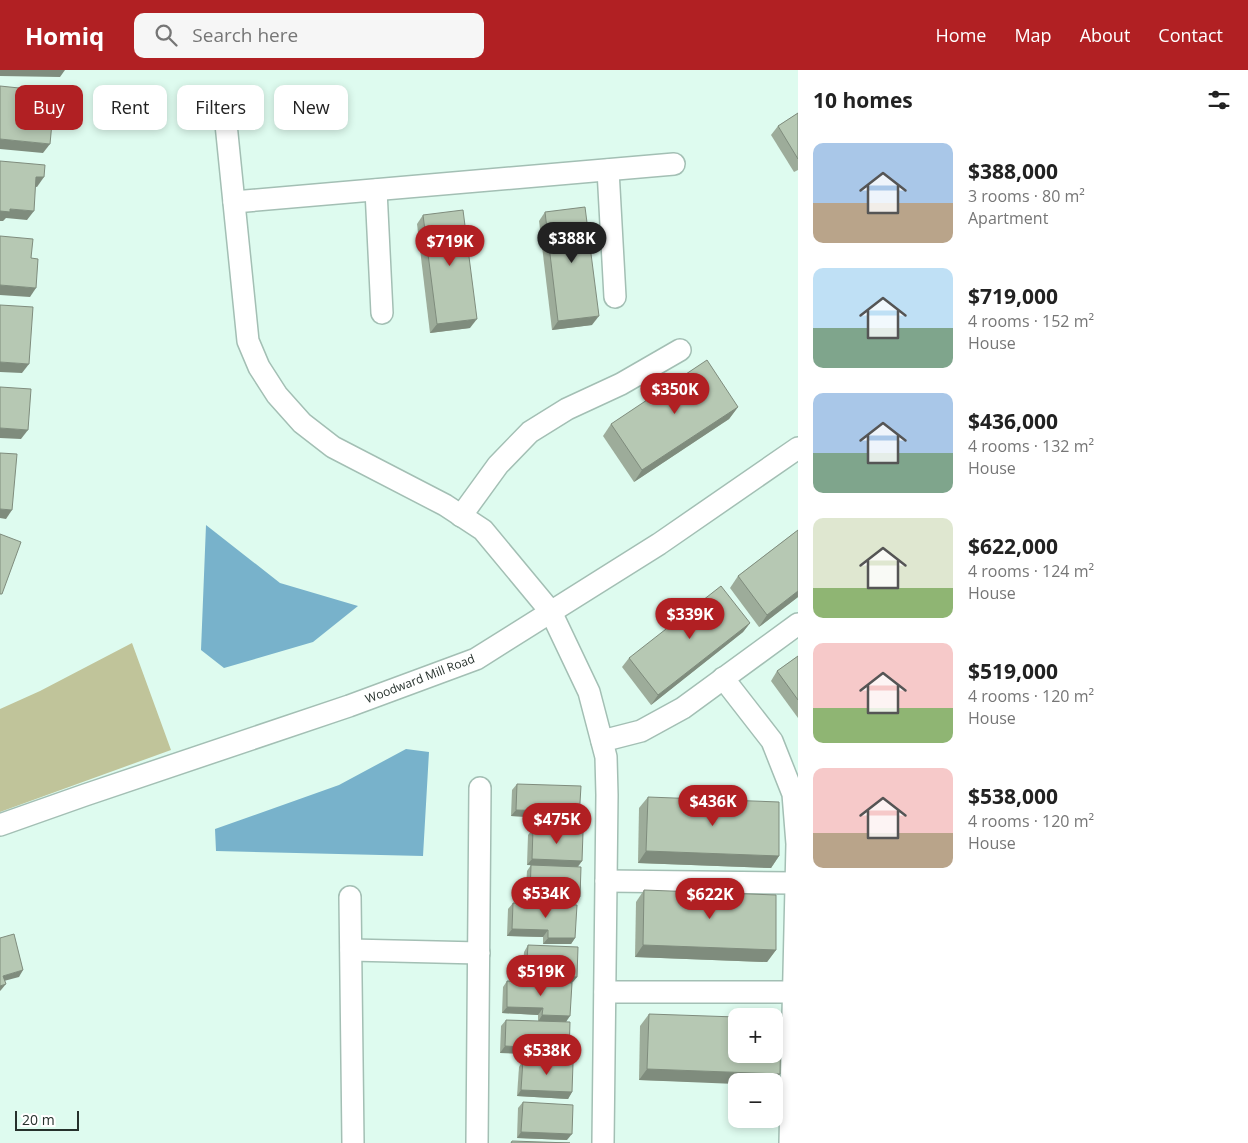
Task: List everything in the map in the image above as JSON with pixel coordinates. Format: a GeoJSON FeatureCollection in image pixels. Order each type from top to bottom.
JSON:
{"type":"FeatureCollection","features":[{"type":"Feature","properties":{"kind":"street"},"geometry":{"type":"LineString","coordinates":[[227,130],[248,341],[259,367],[277,395],[302,423],[333,447],[445,505],[483,530],[551,612],[589,692],[606,757],[603,1143]]}},
{"type":"Feature","properties":{"kind":"street"},"geometry":{"type":"LineString","coordinates":[[234,202],[674,164]]}},
{"type":"Feature","properties":{"kind":"street"},"geometry":{"type":"LineString","coordinates":[[608,170],[615,297]]}},
{"type":"Feature","properties":{"kind":"street"},"geometry":{"type":"LineString","coordinates":[[376,190],[382,313]]}},
{"type":"Feature","properties":{"kind":"street"},"geometry":{"type":"LineString","coordinates":[[461,516],[498,465],[530,432],[568,409],[621,384],[680,350]]}},
{"type":"Feature","properties":{"kind":"street","name":"Woodward Mill Road"},"geometry":{"type":"LineString","coordinates":[[0,824],[348,706],[476,658],[659,544],[798,448]]}},
{"type":"Feature","properties":{"kind":"street"},"geometry":{"type":"LineString","coordinates":[[602,741],[641,730],[683,708],[798,624]]}},
{"type":"Feature","properties":{"kind":"street"},"geometry":{"type":"LineString","coordinates":[[723,678],[772,742],[793,794],[797,844],[793,992],[795,1031],[790,1143]]}},
{"type":"Feature","properties":{"kind":"street"},"geometry":{"type":"LineString","coordinates":[[477,1143],[480,788]]}},
{"type":"Feature","properties":{"kind":"street"},"geometry":{"type":"LineString","coordinates":[[606,881],[796,883]]}},
{"type":"Feature","properties":{"kind":"street"},"geometry":{"type":"LineString","coordinates":[[350,897],[353,1143]]}},
{"type":"Feature","properties":{"kind":"street"},"geometry":{"type":"LineString","coordinates":[[351,950],[479,953]]}},
{"type":"Feature","properties":{"kind":"street"},"geometry":{"type":"LineString","coordinates":[[605,992],[793,992]]}},
{"type":"Feature","properties":{"kind":"green space"},"geometry":{"type":"Polygon","coordinates":[[[132,643],[171,750],[0,812],[0,709],[40,691],[132,643]]]}},
{"type":"Feature","properties":{"kind":"water"},"geometry":{"type":"Polygon","coordinates":[[[206,525],[280,583],[358,606],[313,642],[224,668],[201,650],[206,525]]]}},
{"type":"Feature","properties":{"kind":"water"},"geometry":{"type":"Polygon","coordinates":[[[406,749],[429,752],[423,856],[216,851],[215,829],[339,785],[406,749]]]}},
{"type":"Feature","properties":{"kind":"building"},"geometry":{"type":"Polygon","coordinates":[[[0,86],[15,88],[15,130],[51,130],[50,144],[0,139],[0,86]]]}},
{"type":"Feature","properties":{"kind":"building"},"geometry":{"type":"Polygon","coordinates":[[[798,113],[798,159],[778,126],[798,113]]]}},
{"type":"Feature","properties":{"kind":"building"},"geometry":{"type":"Polygon","coordinates":[[[0,161],[45,165],[44,177],[36,177],[34,211],[10,209],[10,212],[0,211],[0,161]]]}},
{"type":"Feature","properties":{"kind":"building"},"geometry":{"type":"Polygon","coordinates":[[[585,207],[599,316],[558,321],[545,212],[585,207]]]}},
{"type":"Feature","properties":{"kind":"building"},"geometry":{"type":"Polygon","coordinates":[[[463,210],[477,319],[437,324],[423,215],[463,210]]]}},
{"type":"Feature","properties":{"kind":"building"},"geometry":{"type":"Polygon","coordinates":[[[0,236],[33,239],[31,258],[38,259],[36,288],[0,285],[0,236]]]}},
{"type":"Feature","properties":{"kind":"building"},"geometry":{"type":"Polygon","coordinates":[[[0,305],[33,307],[29,364],[0,362],[0,305]]]}},
{"type":"Feature","properties":{"kind":"building"},"geometry":{"type":"Polygon","coordinates":[[[707,360],[738,407],[642,470],[611,424],[707,360]]]}},
{"type":"Feature","properties":{"kind":"building"},"geometry":{"type":"Polygon","coordinates":[[[0,387],[31,389],[28,430],[0,428],[0,387]]]}},
{"type":"Feature","properties":{"kind":"building"},"geometry":{"type":"Polygon","coordinates":[[[0,453],[17,454],[12,510],[0,509],[0,453]]]}},
{"type":"Feature","properties":{"kind":"building"},"geometry":{"type":"Polygon","coordinates":[[[798,530],[798,591],[767,615],[738,576],[798,530]]]}},
{"type":"Feature","properties":{"kind":"building"},"geometry":{"type":"Polygon","coordinates":[[[0,534],[21,542],[2,594],[0,594],[0,534]]]}},
{"type":"Feature","properties":{"kind":"building"},"geometry":{"type":"Polygon","coordinates":[[[721,586],[750,623],[658,695],[629,658],[721,586]]]}},
{"type":"Feature","properties":{"kind":"building"},"geometry":{"type":"Polygon","coordinates":[[[798,656],[798,700],[777,671],[798,656]]]}},
{"type":"Feature","properties":{"kind":"building"},"geometry":{"type":"Polygon","coordinates":[[[517,784],[581,786],[579,819],[552,818],[552,811],[516,810],[517,784]]]}},
{"type":"Feature","properties":{"kind":"building"},"geometry":{"type":"Polygon","coordinates":[[[648,797],[779,802],[779,856],[646,851],[648,797]]]}},
{"type":"Feature","properties":{"kind":"building"},"geometry":{"type":"Polygon","coordinates":[[[533,829],[583,832],[582,861],[532,859],[533,829]]]}},
{"type":"Feature","properties":{"kind":"building"},"geometry":{"type":"Polygon","coordinates":[[[531,865],[581,867],[580,897],[530,895],[531,865]]]}},
{"type":"Feature","properties":{"kind":"building"},"geometry":{"type":"Polygon","coordinates":[[[644,890],[776,895],[776,950],[643,945],[644,890]]]}},
{"type":"Feature","properties":{"kind":"building"},"geometry":{"type":"Polygon","coordinates":[[[513,903],[577,905],[575,938],[548,938],[548,930],[512,929],[513,903]]]}},
{"type":"Feature","properties":{"kind":"building"},"geometry":{"type":"Polygon","coordinates":[[[14,934],[23,970],[3,976],[6,984],[0,986],[0,938],[14,934]]]}},
{"type":"Feature","properties":{"kind":"building"},"geometry":{"type":"Polygon","coordinates":[[[528,945],[578,947],[577,977],[526,975],[528,945]]]}},
{"type":"Feature","properties":{"kind":"building"},"geometry":{"type":"Polygon","coordinates":[[[507,981],[572,983],[570,1016],[542,1015],[543,1008],[507,1007],[507,981]]]}},
{"type":"Feature","properties":{"kind":"building"},"geometry":{"type":"Polygon","coordinates":[[[649,1014],[728,1017],[728,1063],[780,1063],[780,1073],[647,1069],[649,1014]]]}},
{"type":"Feature","properties":{"kind":"building"},"geometry":{"type":"Polygon","coordinates":[[[506,1020],[570,1022],[569,1055],[541,1055],[541,1048],[505,1046],[506,1020]]]}},
{"type":"Feature","properties":{"kind":"building"},"geometry":{"type":"Polygon","coordinates":[[[523,1060],[573,1063],[572,1092],[521,1090],[523,1060]]]}},
{"type":"Feature","properties":{"kind":"building"},"geometry":{"type":"Polygon","coordinates":[[[523,1102],[573,1105],[572,1134],[521,1132],[523,1102]]]}},
{"type":"Feature","properties":{"kind":"building"},"geometry":{"type":"Polygon","coordinates":[[[512,1141],[570,1143],[511,1143],[512,1141]]]}}]}
